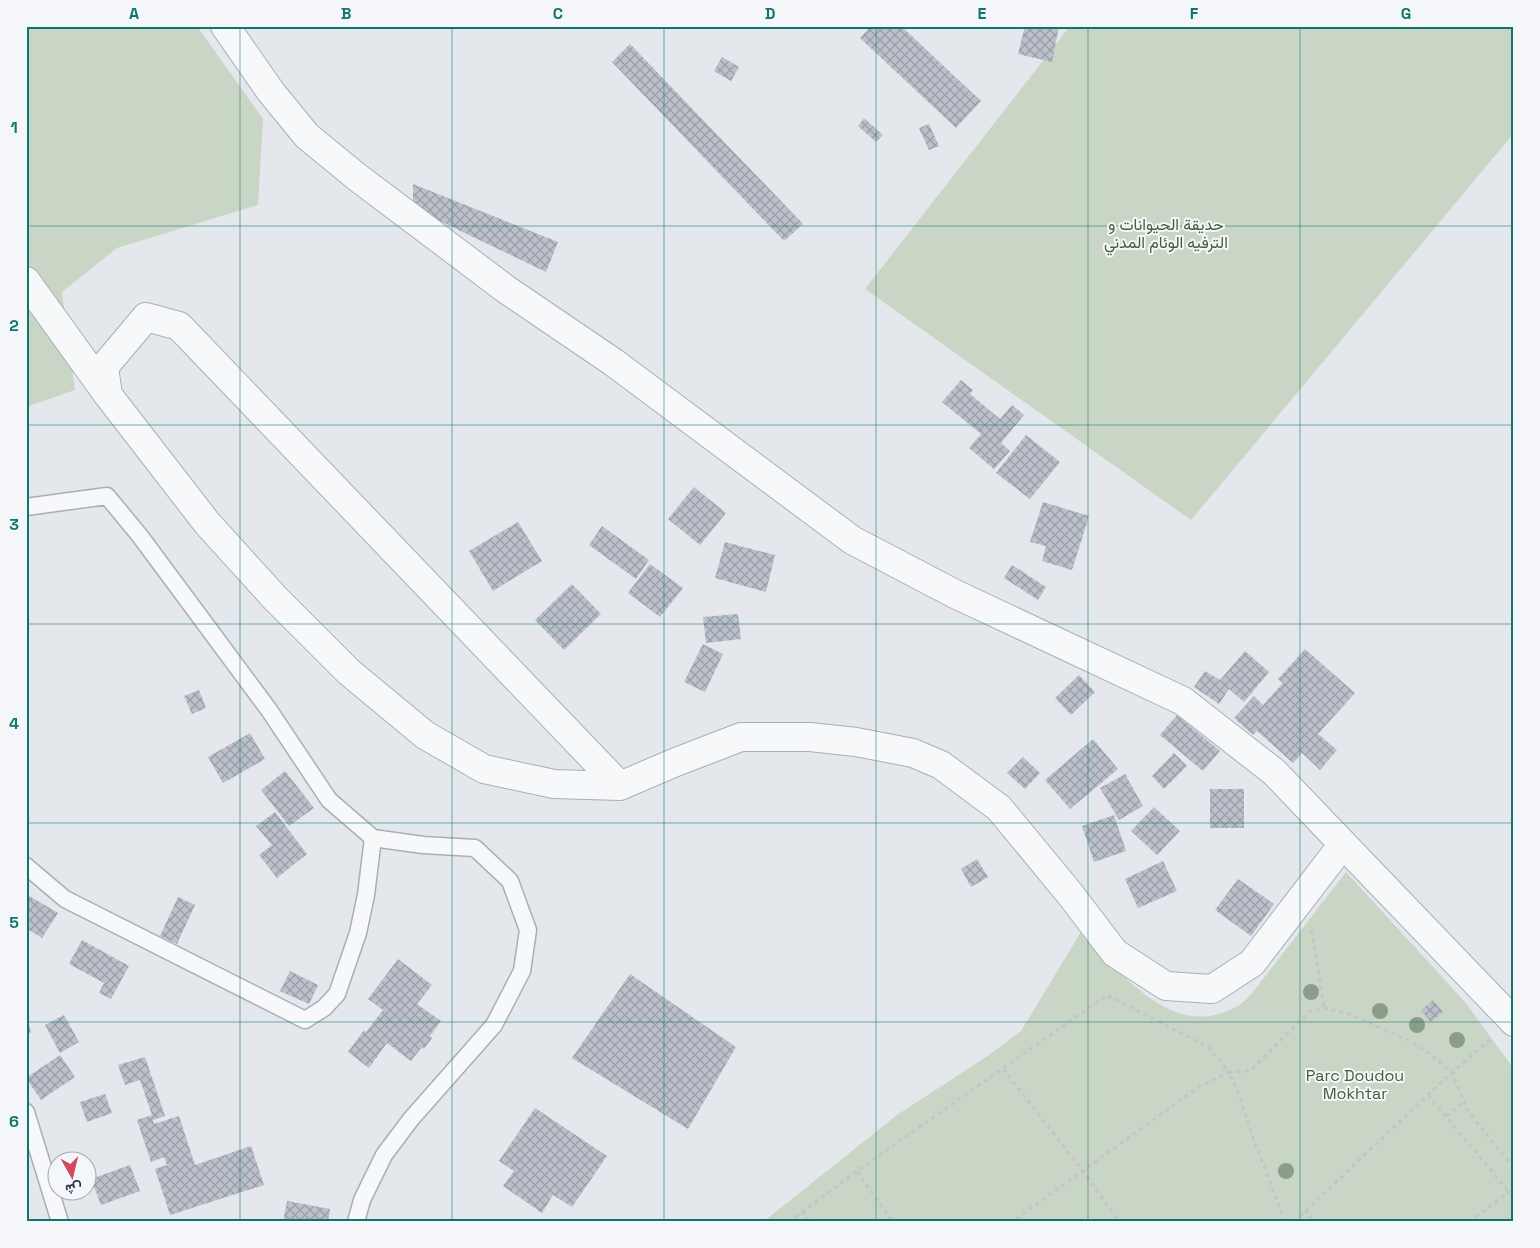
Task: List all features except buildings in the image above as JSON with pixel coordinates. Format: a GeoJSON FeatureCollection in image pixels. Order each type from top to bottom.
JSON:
{"type":"FeatureCollection","features":[{"type":"Feature","properties":{"kind":"street"},"geometry":{"type":"LineString","coordinates":[[224,26],[271,92],[307,136],[357,177],[507,290],[613,362],[852,540],[955,594],[1183,701],[1274,772],[1512,1021]]}},
{"type":"Feature","properties":{"kind":"street"},"geometry":{"type":"LineString","coordinates":[[26,281],[108,396],[207,523],[276,598],[349,672],[425,735],[484,769],[554,784],[620,786],[741,737],[810,736],[856,742],[913,753],[941,765],[999,808],[1115,952],[1166,986],[1212,989],[1252,963],[1343,844]]}},
{"type":"Feature","properties":{"kind":"street"},"geometry":{"type":"LineString","coordinates":[[108,396],[104,368],[146,317],[179,326],[620,786]]}},
{"type":"Feature","properties":{"kind":"lane"},"geometry":{"type":"LineString","coordinates":[[26,506],[107,496],[140,536],[269,710],[329,800],[373,838],[423,845],[475,848],[510,881],[528,930],[522,971],[494,1025],[411,1118],[384,1155],[362,1200],[356,1222]]}},
{"type":"Feature","properties":{"kind":"lane"},"geometry":{"type":"LineString","coordinates":[[26,866],[65,899],[305,1020],[324,1008],[337,994],[358,933],[366,895],[373,838]]}},
{"type":"Feature","properties":{"kind":"lane"},"geometry":{"type":"LineString","coordinates":[[26,1112],[60,1222]]}},
{"type":"Feature","properties":{"kind":"path"},"geometry":{"type":"LineString","coordinates":[[1293,910],[1307,923],[1313,938],[1324,1008]]}},
{"type":"Feature","properties":{"kind":"path"},"geometry":{"type":"LineString","coordinates":[[789,1222],[1107,995],[1208,1047],[1228,1072],[1240,1097],[1251,1132],[1285,1222]]}},
{"type":"Feature","properties":{"kind":"path"},"geometry":{"type":"LineString","coordinates":[[1012,1222],[1200,1086],[1228,1072],[1250,1071],[1310,1011],[1324,1008],[1349,1014],[1408,1040],[1430,1054],[1452,1073],[1467,1110],[1514,1168]]}},
{"type":"Feature","properties":{"kind":"path"},"geometry":{"type":"LineString","coordinates":[[1294,1222],[1428,1095],[1512,1021]]}},
{"type":"Feature","properties":{"kind":"path"},"geometry":{"type":"LineString","coordinates":[[1003,1069],[1083,1171],[1119,1222]]}},
{"type":"Feature","properties":{"kind":"path"},"geometry":{"type":"LineString","coordinates":[[1428,1095],[1508,1192]]}},
{"type":"Feature","properties":{"kind":"path"},"geometry":{"type":"LineString","coordinates":[[1446,1116],[1464,1102]]}},
{"type":"Feature","properties":{"kind":"path"},"geometry":{"type":"LineString","coordinates":[[857,1172],[892,1222]]}},
{"type":"Feature","properties":{"kind":"path"},"geometry":{"type":"LineString","coordinates":[[1469,1222],[1514,1188]]}},
{"type":"Feature","properties":{"kind":"path"},"geometry":{"type":"LineString","coordinates":[[1305,1210],[1314,1222]]}},
{"type":"Feature","properties":{"kind":"path"},"geometry":{"type":"LineString","coordinates":[[802,1211],[810,1222]]}},
{"type":"Feature","properties":{"kind":"green space"},"geometry":{"type":"Polygon","coordinates":[[[26,26],[197,26],[263,119],[258,205],[117,248],[62,292],[75,390],[26,407],[26,26]]]}},
{"type":"Feature","properties":{"kind":"green space","name":"حديقة الحيوانات و الترفيه الوئام المدني"},"geometry":{"type":"Polygon","coordinates":[[[1070,26],[1514,26],[1514,133],[1191,520],[865,289],[1070,26]]]}},
{"type":"Feature","properties":{"kind":"green space","name":"Parc Doudou Mokhtar"},"geometry":{"type":"Polygon","coordinates":[[[1346,872],[1465,1002],[1514,1069],[1514,1222],[763,1222],[897,1115],[989,1055],[1021,1031],[1081,932],[1113,966],[1150,998],[1169,1009],[1190,1016],[1213,1015],[1238,1006],[1253,992],[1346,872]]]}}]}
